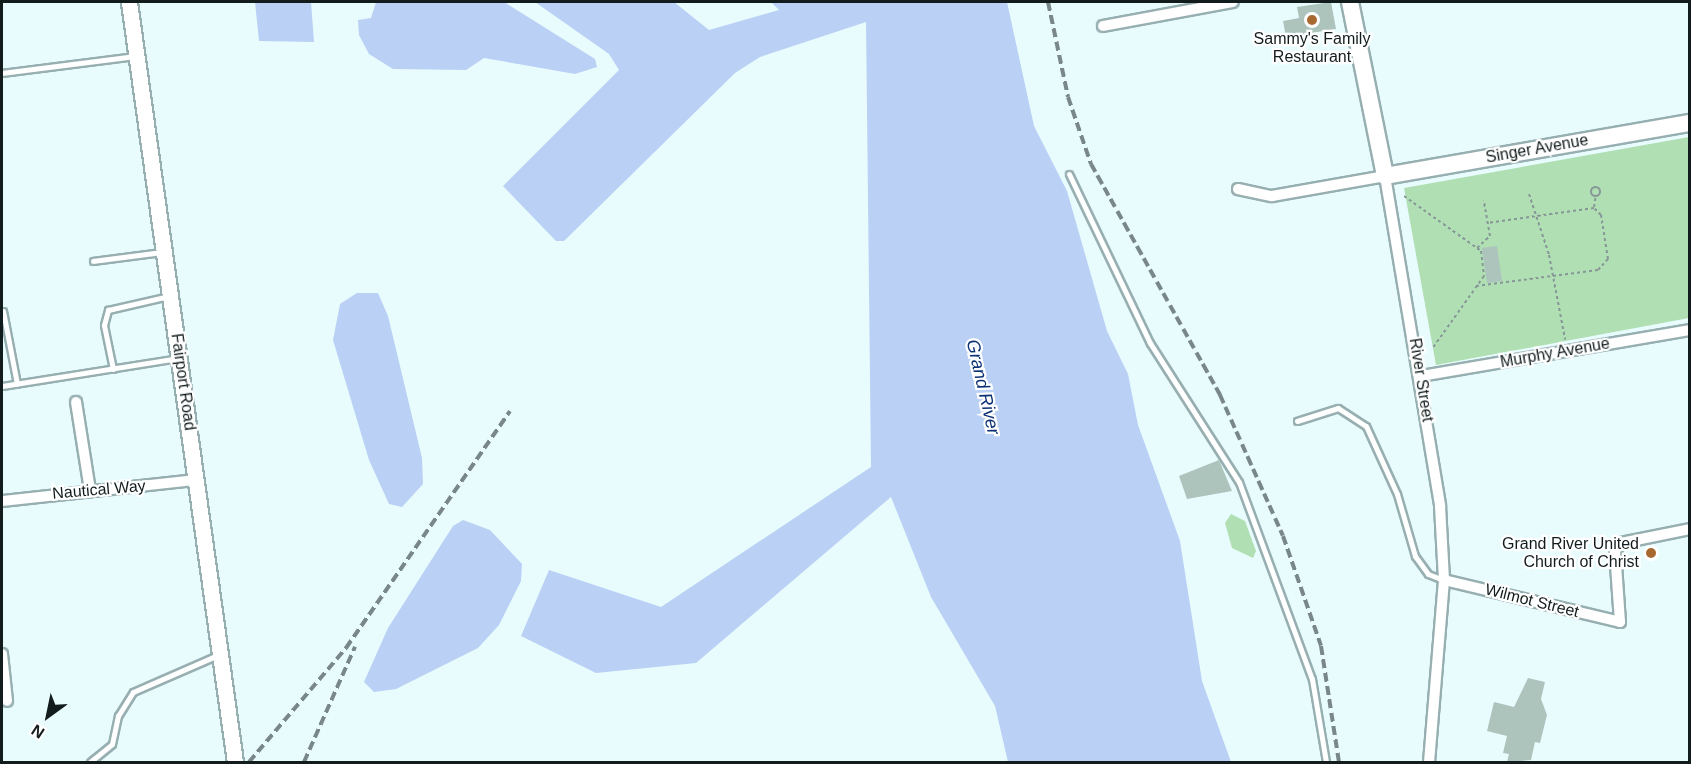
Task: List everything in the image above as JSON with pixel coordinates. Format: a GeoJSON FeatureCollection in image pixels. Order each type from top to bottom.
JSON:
{"type":"FeatureCollection","features":[{"type":"Feature","properties":{"kind":"main road","name":"River Street"},"geometry":{"type":"LineString","coordinates":[[1350,2],[1385,176]]}},
{"type":"Feature","properties":{"kind":"main road","name":"Singer Avenue"},"geometry":{"type":"LineString","coordinates":[[1385,176],[1689,123]]}},
{"type":"Feature","properties":{"kind":"street","name":"Fairport Road"},"geometry":{"type":"LineString","coordinates":[[129,2],[235,762]]}},
{"type":"Feature","properties":{"kind":"street"},"geometry":{"type":"LineString","coordinates":[[1103,26],[1233,2]]}},
{"type":"Feature","properties":{"kind":"street"},"geometry":{"type":"LineString","coordinates":[[1238,189],[1272,196],[1385,176]]}},
{"type":"Feature","properties":{"kind":"street","name":"River Street"},"geometry":{"type":"LineString","coordinates":[[1385,176],[1421,376],[1440,506],[1444,580],[1429,762]]}},
{"type":"Feature","properties":{"kind":"street","name":"Murphy Avenue"},"geometry":{"type":"LineString","coordinates":[[1421,376],[1689,330]]}},
{"type":"Feature","properties":{"kind":"street"},"geometry":{"type":"LineString","coordinates":[[76,402],[90,490]]}},
{"type":"Feature","properties":{"kind":"street","name":"Nautical Way"},"geometry":{"type":"LineString","coordinates":[[2,501],[196,480]]}},
{"type":"Feature","properties":{"kind":"street","name":"Wilmot Street"},"geometry":{"type":"LineString","coordinates":[[1444,580],[1620,622],[1615,558],[1621,543],[1689,529]]}},
{"type":"Feature","properties":{"kind":"street"},"geometry":{"type":"LineString","coordinates":[[2,661],[7,701]]}},
{"type":"Feature","properties":{"kind":"lane"},"geometry":{"type":"LineString","coordinates":[[2,73],[136,55]]}},
{"type":"Feature","properties":{"kind":"lane"},"geometry":{"type":"LineString","coordinates":[[1069,174],[1150,344],[1239,482],[1312,679],[1326,762]]}},
{"type":"Feature","properties":{"kind":"lane"},"geometry":{"type":"LineString","coordinates":[[93,261],[163,252]]}},
{"type":"Feature","properties":{"kind":"lane"},"geometry":{"type":"LineString","coordinates":[[113,369],[104,325],[108,310],[171,296]]}},
{"type":"Feature","properties":{"kind":"lane"},"geometry":{"type":"LineString","coordinates":[[3,311],[17,384]]}},
{"type":"Feature","properties":{"kind":"lane"},"geometry":{"type":"LineString","coordinates":[[2,386],[180,358]]}},
{"type":"Feature","properties":{"kind":"lane"},"geometry":{"type":"LineString","coordinates":[[1297,422],[1338,408],[1366,426],[1397,494],[1415,556],[1428,574],[1444,580]]}},
{"type":"Feature","properties":{"kind":"lane"},"geometry":{"type":"LineString","coordinates":[[90,762],[112,744],[118,716],[133,692],[220,654]]}},
{"type":"Feature","properties":{"kind":"path"},"geometry":{"type":"LineString","coordinates":[[1529,194],[1533,216],[1553,278],[1567,351]]}},
{"type":"Feature","properties":{"kind":"path"},"geometry":{"type":"LineString","coordinates":[[1476,286],[1553,278],[1605,268],[1607,243],[1594,208],[1596,195]]}},
{"type":"Feature","properties":{"kind":"path"},"geometry":{"type":"LineString","coordinates":[[1404,196],[1477,248],[1484,276],[1432,350]]}},
{"type":"Feature","properties":{"kind":"path"},"geometry":{"type":"LineString","coordinates":[[1477,248],[1490,236],[1484,201]]}},
{"type":"Feature","properties":{"kind":"path"},"geometry":{"type":"LineString","coordinates":[[1487,223],[1594,208]]}},
{"type":"Feature","properties":{"kind":"green space"},"geometry":{"type":"Polygon","coordinates":[[[1689,137],[1689,318],[1436,365],[1404,188],[1689,137]]]}},
{"type":"Feature","properties":{"kind":"green space"},"geometry":{"type":"Polygon","coordinates":[[[1231,514],[1245,521],[1256,551],[1253,558],[1232,548],[1225,523],[1231,514]]]}},
{"type":"Feature","properties":{"kind":"water"},"geometry":{"type":"Polygon","coordinates":[[[255,2],[311,2],[314,42],[259,41],[255,2]]]}},
{"type":"Feature","properties":{"kind":"water"},"geometry":{"type":"Polygon","coordinates":[[[376,2],[504,2],[595,59],[597,67],[575,74],[484,58],[466,70],[393,69],[369,54],[359,35],[358,20],[371,18],[376,2]]]}},
{"type":"Feature","properties":{"kind":"water","name":"Grand River"},"geometry":{"type":"Polygon","coordinates":[[[535,2],[674,2],[709,30],[779,10],[771,2],[1007,2],[1034,126],[1067,191],[1107,331],[1128,374],[1138,425],[1180,541],[1202,681],[1231,762],[1008,762],[995,706],[931,597],[891,497],[696,663],[596,673],[521,636],[549,570],[661,607],[871,467],[866,22],[760,57],[735,73],[564,241],[556,241],[503,186],[619,70],[609,54],[535,2]]]}},
{"type":"Feature","properties":{"kind":"water"},"geometry":{"type":"Polygon","coordinates":[[[357,293],[378,293],[388,316],[422,458],[423,484],[402,507],[389,504],[369,460],[333,340],[340,304],[357,293]]]}},
{"type":"Feature","properties":{"kind":"water"},"geometry":{"type":"Polygon","coordinates":[[[463,520],[490,530],[522,564],[521,581],[499,625],[478,648],[396,689],[374,692],[364,682],[388,628],[453,526],[463,520]]]}},
{"type":"Feature","properties":{"kind":"building","name":"Sammy's Family Restaurant"},"geometry":{"type":"Polygon","coordinates":[[[1331,2],[1336,29],[1286,37],[1283,21],[1299,18],[1297,7],[1331,2]]]}},
{"type":"Feature","properties":{"kind":"building"},"geometry":{"type":"Polygon","coordinates":[[[1497,246],[1502,281],[1487,283],[1482,248],[1497,246]]]}},
{"type":"Feature","properties":{"kind":"building"},"geometry":{"type":"Polygon","coordinates":[[[1219,460],[1232,491],[1187,499],[1179,476],[1219,460]]]}},
{"type":"Feature","properties":{"kind":"building"},"geometry":{"type":"Polygon","coordinates":[[[1528,678],[1545,682],[1541,699],[1547,715],[1540,743],[1535,742],[1531,760],[1507,762],[1509,754],[1503,753],[1507,736],[1487,731],[1494,702],[1514,707],[1528,678]]]}},
{"type":"Feature","properties":{"kind":"railway"},"geometry":{"type":"LineString","coordinates":[[1048,2],[1068,97],[1091,164],[1220,395],[1283,536],[1321,646],[1339,762]]}},
{"type":"Feature","properties":{"kind":"railway"},"geometry":{"type":"LineString","coordinates":[[249,762],[346,648],[510,411]]}},
{"type":"Feature","properties":{"kind":"railway"},"geometry":{"type":"LineString","coordinates":[[304,762],[355,647]]}},
{"type":"Feature","properties":{"kind":"place","name":"Sammy's Family Restaurant"},"geometry":{"type":"Point","coordinates":[1312,20]}},
{"type":"Feature","properties":{"kind":"place","name":"Grand River United Church of Christ"},"geometry":{"type":"Point","coordinates":[1651,553]}}]}
